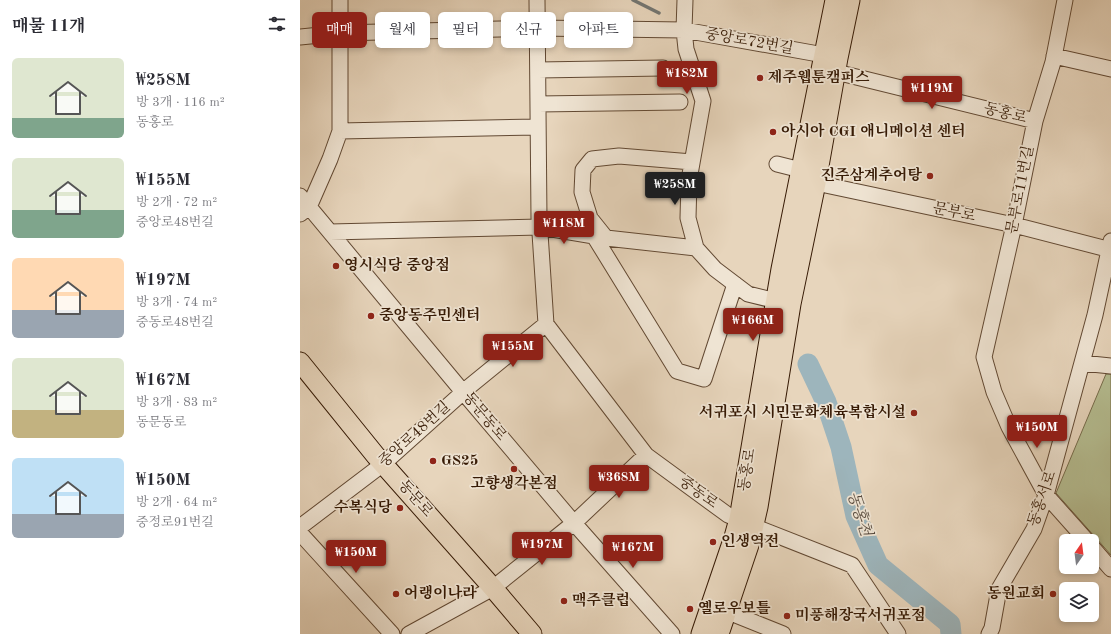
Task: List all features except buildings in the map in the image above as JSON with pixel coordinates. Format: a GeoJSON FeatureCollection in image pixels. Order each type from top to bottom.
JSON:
{"type":"FeatureCollection","features":[{"type":"Feature","properties":{"kind":"main road","name":"동홍로"},"geometry":{"type":"LineString","coordinates":[[783,303],[816,184],[832,62],[835,0]]}},
{"type":"Feature","properties":{"kind":"main road","name":"동홍로"},"geometry":{"type":"LineString","coordinates":[[719,634],[726,611],[746,523],[766,458],[783,303],[801,170],[850,0]]}},
{"type":"Feature","properties":{"kind":"main road","name":"동문로"},"geometry":{"type":"LineString","coordinates":[[300,362],[383,464],[532,634]]}},
{"type":"Feature","properties":{"kind":"main road","name":"동홍로"},"geometry":{"type":"LineString","coordinates":[[701,634],[746,523]]}},
{"type":"Feature","properties":{"kind":"street"},"geometry":{"type":"LineString","coordinates":[[340,0],[340,12]]}},
{"type":"Feature","properties":{"kind":"street"},"geometry":{"type":"LineString","coordinates":[[537,0],[537,12]]}},
{"type":"Feature","properties":{"kind":"street"},"geometry":{"type":"LineString","coordinates":[[685,0],[684,30],[686,49],[703,101],[689,180],[688,218],[696,248],[715,269],[748,294],[783,303]]}},
{"type":"Feature","properties":{"kind":"street","name":"문부로11번길"},"geometry":{"type":"LineString","coordinates":[[1046,495],[1010,428],[994,392],[984,357],[1014,225],[1034,121],[1054,56],[1065,0]]}},
{"type":"Feature","properties":{"kind":"street","name":"중앙로72번길"},"geometry":{"type":"LineString","coordinates":[[556,28],[684,30],[832,62]]}},
{"type":"Feature","properties":{"kind":"street","name":"중앙로72번길"},"geometry":{"type":"LineString","coordinates":[[367,32],[501,29]]}},
{"type":"Feature","properties":{"kind":"street","name":"중앙로72번길"},"geometry":{"type":"LineString","coordinates":[[300,37],[312,36]]}},
{"type":"Feature","properties":{"kind":"street"},"geometry":{"type":"LineString","coordinates":[[303,206],[330,159],[340,131],[340,48]]}},
{"type":"Feature","properties":{"kind":"street"},"geometry":{"type":"LineString","coordinates":[[537,48],[540,227],[546,324]]}},
{"type":"Feature","properties":{"kind":"street"},"geometry":{"type":"LineString","coordinates":[[1054,56],[1111,69]]}},
{"type":"Feature","properties":{"kind":"street","name":"동홍로"},"geometry":{"type":"LineString","coordinates":[[832,62],[1034,121]]}},
{"type":"Feature","properties":{"kind":"street"},"geometry":{"type":"LineString","coordinates":[[538,70],[663,68]]}},
{"type":"Feature","properties":{"kind":"street"},"geometry":{"type":"LineString","coordinates":[[538,104],[680,102]]}},
{"type":"Feature","properties":{"kind":"street"},"geometry":{"type":"LineString","coordinates":[[340,131],[538,127]]}},
{"type":"Feature","properties":{"kind":"street"},"geometry":{"type":"LineString","coordinates":[[692,162],[618,156],[592,159],[584,170],[582,192],[590,218],[677,371],[704,379],[735,284]]}},
{"type":"Feature","properties":{"kind":"street"},"geometry":{"type":"LineString","coordinates":[[778,164],[801,170],[816,184]]}},
{"type":"Feature","properties":{"kind":"street","name":"문부로"},"geometry":{"type":"LineString","coordinates":[[816,184],[1014,225],[1110,247]]}},
{"type":"Feature","properties":{"kind":"street","name":"동문동로"},"geometry":{"type":"LineString","coordinates":[[303,206],[330,232],[574,523],[672,634]]}},
{"type":"Feature","properties":{"kind":"street"},"geometry":{"type":"LineString","coordinates":[[330,232],[540,227],[600,237],[696,248]]}},
{"type":"Feature","properties":{"kind":"street","name":"동홍서로"},"geometry":{"type":"LineString","coordinates":[[989,634],[992,628],[998,589],[1034,529],[1046,495],[1095,315],[1110,247]]}},
{"type":"Feature","properties":{"kind":"street","name":"중앙로48번길"},"geometry":{"type":"LineString","coordinates":[[300,527],[383,464],[463,392],[546,324]]}},
{"type":"Feature","properties":{"kind":"street","name":"중동로"},"geometry":{"type":"LineString","coordinates":[[546,324],[646,455],[728,515],[852,565],[898,634]]}},
{"type":"Feature","properties":{"kind":"street"},"geometry":{"type":"LineString","coordinates":[[1082,363],[1111,366]]}},
{"type":"Feature","properties":{"kind":"street"},"geometry":{"type":"LineString","coordinates":[[409,634],[493,588],[574,523],[646,455]]}},
{"type":"Feature","properties":{"kind":"street"},"geometry":{"type":"LineString","coordinates":[[1046,495],[1081,534]]}},
{"type":"Feature","properties":{"kind":"street"},"geometry":{"type":"LineString","coordinates":[[300,533],[392,634]]}},
{"type":"Feature","properties":{"kind":"street"},"geometry":{"type":"LineString","coordinates":[[1099,555],[1111,569]]}},
{"type":"Feature","properties":{"kind":"street"},"geometry":{"type":"LineString","coordinates":[[726,611],[782,634]]}},
{"type":"Feature","properties":{"kind":"green space"},"geometry":{"type":"Polygon","coordinates":[[[1106,374],[1111,374],[1111,555],[1099,541],[1099,534],[1092,534],[1056,493],[1106,374]]]}},
{"type":"Feature","properties":{"kind":"waterway","name":"동홍천"},"geometry":{"type":"LineString","coordinates":[[633,0],[659,13]]}},
{"type":"Feature","properties":{"kind":"waterway","name":"동홍천"},"geometry":{"type":"LineString","coordinates":[[808,364],[826,402],[841,447],[856,516],[878,565],[950,624],[951,634]]}},
{"type":"Feature","properties":{"kind":"place","name":"제주웹툰캠퍼스"},"geometry":{"type":"Point","coordinates":[760,78]}},
{"type":"Feature","properties":{"kind":"place","name":"아시아 CGI 애니메이션 센터"},"geometry":{"type":"Point","coordinates":[773,132]}},
{"type":"Feature","properties":{"kind":"place","name":"진주삼계추어탕"},"geometry":{"type":"Point","coordinates":[930,176]}},
{"type":"Feature","properties":{"kind":"place","name":"영시식당 중앙점"},"geometry":{"type":"Point","coordinates":[336,266]}},
{"type":"Feature","properties":{"kind":"place","name":"중앙동주민센터"},"geometry":{"type":"Point","coordinates":[371,316]}},
{"type":"Feature","properties":{"kind":"place","name":"서귀포시 시민문화체육복합시설"},"geometry":{"type":"Point","coordinates":[914,413]}},
{"type":"Feature","properties":{"kind":"place","name":"GS25"},"geometry":{"type":"Point","coordinates":[433,461]}},
{"type":"Feature","properties":{"kind":"place","name":"고향생각본점"},"geometry":{"type":"Point","coordinates":[514,469]}},
{"type":"Feature","properties":{"kind":"place","name":"수복식당"},"geometry":{"type":"Point","coordinates":[400,508]}},
{"type":"Feature","properties":{"kind":"place","name":"인생역전"},"geometry":{"type":"Point","coordinates":[713,542]}},
{"type":"Feature","properties":{"kind":"place","name":"어랭이나라"},"geometry":{"type":"Point","coordinates":[396,594]}},
{"type":"Feature","properties":{"kind":"place","name":"동원교회"},"geometry":{"type":"Point","coordinates":[1053,594]}},
{"type":"Feature","properties":{"kind":"place","name":"맥주클럽"},"geometry":{"type":"Point","coordinates":[564,601]}},
{"type":"Feature","properties":{"kind":"place","name":"옐로우보틀"},"geometry":{"type":"Point","coordinates":[690,609]}},
{"type":"Feature","properties":{"kind":"place","name":"미풍해장국서귀포점"},"geometry":{"type":"Point","coordinates":[787,616]}}]}
